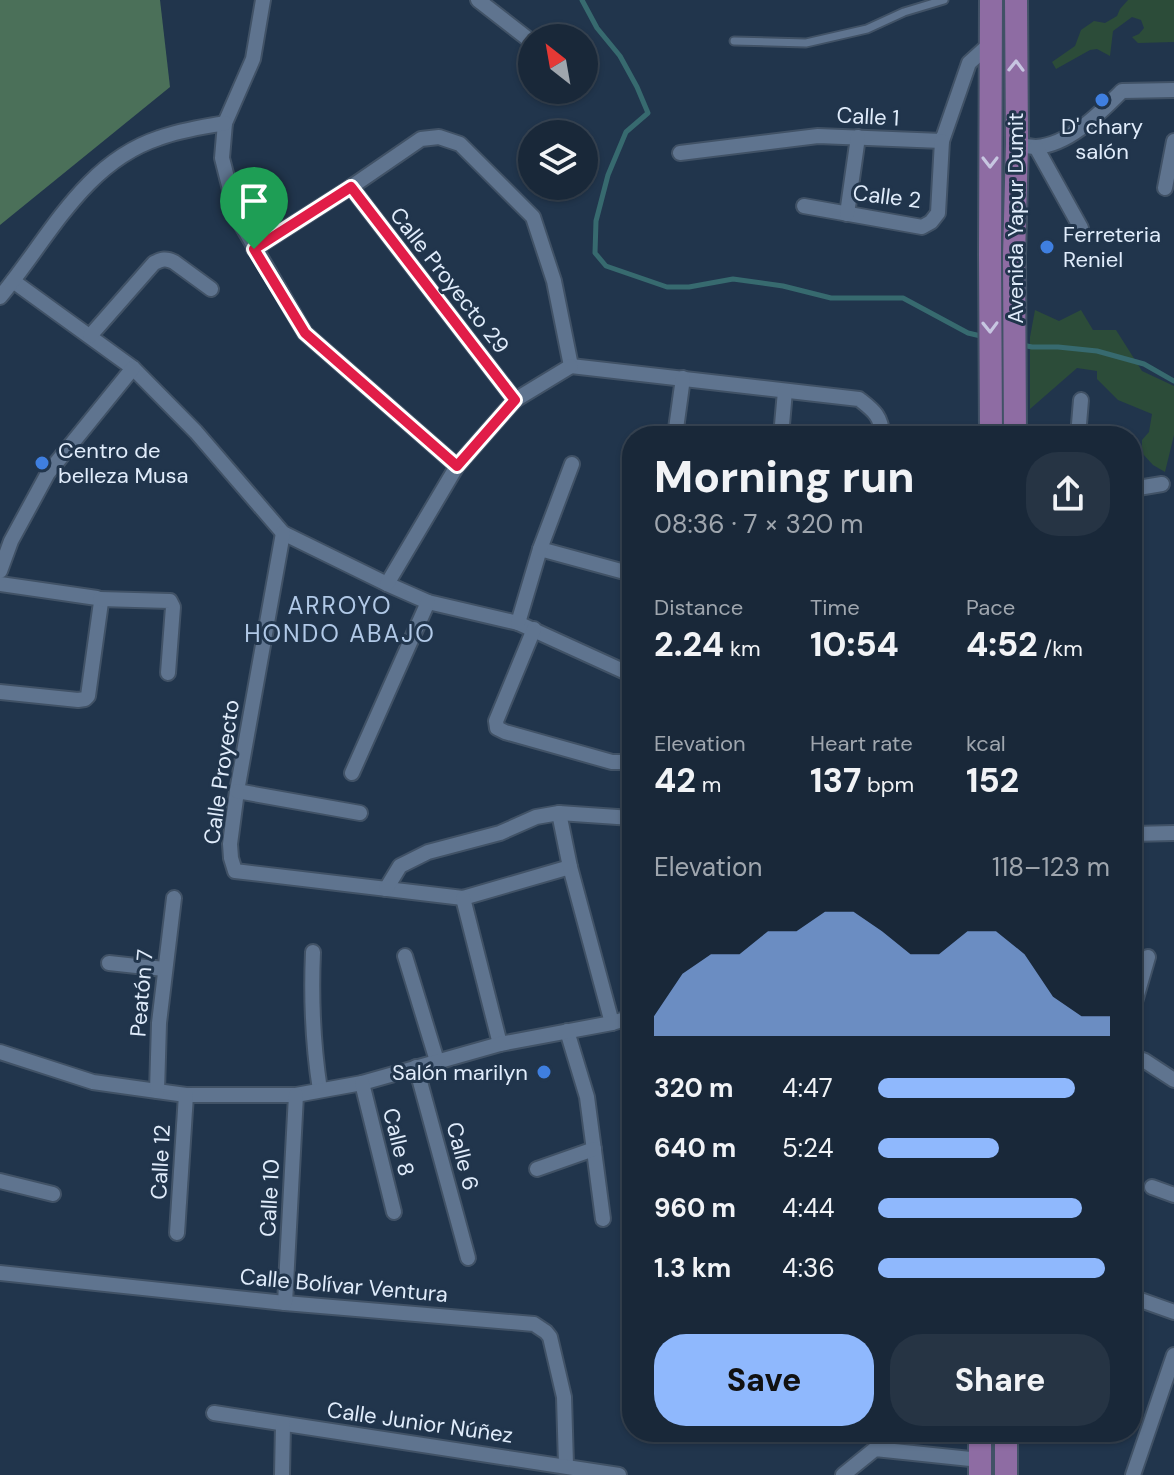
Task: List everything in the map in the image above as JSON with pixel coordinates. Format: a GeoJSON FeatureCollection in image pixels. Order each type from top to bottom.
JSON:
{"type":"FeatureCollection","features":[{"type":"Feature","properties":{"kind":"main road","name":"Avenida Yapur Dumit"},"geometry":{"type":"LineString","coordinates":[[991,0],[991,426]]}},
{"type":"Feature","properties":{"kind":"main road","name":"Avenida Yapur Dumit"},"geometry":{"type":"LineString","coordinates":[[1015,426],[1014,256],[1026,145],[1016,0]]}},
{"type":"Feature","properties":{"kind":"main road"},"geometry":{"type":"LineString","coordinates":[[980,1442],[980,1468]]}},
{"type":"Feature","properties":{"kind":"main road"},"geometry":{"type":"LineString","coordinates":[[1006,1442],[1006,1475]]}},
{"type":"Feature","properties":{"kind":"street"},"geometry":{"type":"LineString","coordinates":[[263,0],[253,59],[225,123],[222,158],[237,217],[305,333],[457,466]]}},
{"type":"Feature","properties":{"kind":"street"},"geometry":{"type":"LineString","coordinates":[[478,0],[518,31]]}},
{"type":"Feature","properties":{"kind":"street"},"geometry":{"type":"LineString","coordinates":[[942,141],[969,63],[991,43]]}},
{"type":"Feature","properties":{"kind":"street"},"geometry":{"type":"LineString","coordinates":[[1081,228],[1026,145],[1061,140],[1091,121],[1122,91],[1174,90]]}},
{"type":"Feature","properties":{"kind":"street"},"geometry":{"type":"LineString","coordinates":[[0,297],[63,212],[95,177],[134,148],[158,138],[225,123]]}},
{"type":"Feature","properties":{"kind":"street","name":"Calle 1"},"geometry":{"type":"LineString","coordinates":[[680,153],[818,136],[942,141]]}},
{"type":"Feature","properties":{"kind":"street"},"geometry":{"type":"LineString","coordinates":[[254,249],[421,139],[439,137],[460,144],[533,217],[554,281],[571,366]]}},
{"type":"Feature","properties":{"kind":"street"},"geometry":{"type":"LineString","coordinates":[[847,214],[858,137]]}},
{"type":"Feature","properties":{"kind":"street","name":"Calle 2"},"geometry":{"type":"LineString","coordinates":[[804,206],[922,227],[938,213],[942,141]]}},
{"type":"Feature","properties":{"kind":"street"},"geometry":{"type":"LineString","coordinates":[[1165,188],[1174,141]]}},
{"type":"Feature","properties":{"kind":"street","name":"Calle Proyecto 29"},"geometry":{"type":"LineString","coordinates":[[351,187],[515,400]]}},
{"type":"Feature","properties":{"kind":"street"},"geometry":{"type":"LineString","coordinates":[[90,336],[154,263],[161,259],[174,262],[211,289]]}},
{"type":"Feature","properties":{"kind":"street"},"geometry":{"type":"LineString","coordinates":[[13,281],[133,368],[196,432],[283,533],[428,602],[518,623],[622,670]]}},
{"type":"Feature","properties":{"kind":"street"},"geometry":{"type":"LineString","coordinates":[[387,584],[457,466],[515,400],[571,366],[859,399],[876,411],[882,426]]}},
{"type":"Feature","properties":{"kind":"street"},"geometry":{"type":"LineString","coordinates":[[0,571],[11,541],[48,473],[133,368]]}},
{"type":"Feature","properties":{"kind":"street"},"geometry":{"type":"LineString","coordinates":[[676,426],[683,378]]}},
{"type":"Feature","properties":{"kind":"street"},"geometry":{"type":"LineString","coordinates":[[782,426],[785,391]]}},
{"type":"Feature","properties":{"kind":"street"},"geometry":{"type":"LineString","coordinates":[[1079,426],[1081,400]]}},
{"type":"Feature","properties":{"kind":"street"},"geometry":{"type":"LineString","coordinates":[[518,623],[540,549],[572,464]]}},
{"type":"Feature","properties":{"kind":"street"},"geometry":{"type":"LineString","coordinates":[[1142,487],[1162,484]]}},
{"type":"Feature","properties":{"kind":"street","name":"Calle Proyecto"},"geometry":{"type":"LineString","coordinates":[[283,533],[237,791],[230,844],[235,871],[463,898],[570,867]]}},
{"type":"Feature","properties":{"kind":"street"},"geometry":{"type":"LineString","coordinates":[[540,549],[622,571]]}},
{"type":"Feature","properties":{"kind":"street"},"geometry":{"type":"LineString","coordinates":[[0,584],[100,599],[170,601],[173,607],[168,673]]}},
{"type":"Feature","properties":{"kind":"street"},"geometry":{"type":"LineString","coordinates":[[0,692],[85,699],[88,696],[100,599]]}},
{"type":"Feature","properties":{"kind":"street"},"geometry":{"type":"LineString","coordinates":[[352,773],[428,602]]}},
{"type":"Feature","properties":{"kind":"street"},"geometry":{"type":"LineString","coordinates":[[534,629],[496,721],[497,728],[612,762],[622,762]]}},
{"type":"Feature","properties":{"kind":"street"},"geometry":{"type":"LineString","coordinates":[[237,791],[360,813]]}},
{"type":"Feature","properties":{"kind":"street"},"geometry":{"type":"LineString","coordinates":[[559,813],[570,867],[612,1023]]}},
{"type":"Feature","properties":{"kind":"street"},"geometry":{"type":"LineString","coordinates":[[386,889],[400,866],[428,852],[500,833],[536,817],[559,813],[622,817]]}},
{"type":"Feature","properties":{"kind":"street"},"geometry":{"type":"LineString","coordinates":[[1142,834],[1174,833]]}},
{"type":"Feature","properties":{"kind":"street","name":"Peatón 7"},"geometry":{"type":"LineString","coordinates":[[157,1091],[159,1023],[174,898]]}},
{"type":"Feature","properties":{"kind":"street"},"geometry":{"type":"LineString","coordinates":[[463,898],[500,1044]]}},
{"type":"Feature","properties":{"kind":"street"},"geometry":{"type":"LineString","coordinates":[[313,952],[312,984],[320,1090]]}},
{"type":"Feature","properties":{"kind":"street"},"geometry":{"type":"LineString","coordinates":[[405,956],[437,1061]]}},
{"type":"Feature","properties":{"kind":"street"},"geometry":{"type":"LineString","coordinates":[[1142,978],[1148,957]]}},
{"type":"Feature","properties":{"kind":"street"},"geometry":{"type":"LineString","coordinates":[[109,963],[164,969]]}},
{"type":"Feature","properties":{"kind":"street"},"geometry":{"type":"LineString","coordinates":[[0,1052],[93,1082],[186,1095],[296,1095],[362,1083],[500,1044],[622,1020]]}},
{"type":"Feature","properties":{"kind":"street"},"geometry":{"type":"LineString","coordinates":[[567,1031],[587,1097],[603,1219]]}},
{"type":"Feature","properties":{"kind":"street"},"geometry":{"type":"LineString","coordinates":[[1142,1060],[1174,1080]]}},
{"type":"Feature","properties":{"kind":"street","name":"Calle 6"},"geometry":{"type":"LineString","coordinates":[[416,1067],[468,1258]]}},
{"type":"Feature","properties":{"kind":"street","name":"Calle 8"},"geometry":{"type":"LineString","coordinates":[[362,1083],[394,1212]]}},
{"type":"Feature","properties":{"kind":"street","name":"Calle 12"},"geometry":{"type":"LineString","coordinates":[[177,1233],[186,1095]]}},
{"type":"Feature","properties":{"kind":"street","name":"Calle 10"},"geometry":{"type":"LineString","coordinates":[[285,1303],[296,1095]]}},
{"type":"Feature","properties":{"kind":"street"},"geometry":{"type":"LineString","coordinates":[[537,1169],[594,1149]]}},
{"type":"Feature","properties":{"kind":"street"},"geometry":{"type":"LineString","coordinates":[[0,1181],[53,1194]]}},
{"type":"Feature","properties":{"kind":"street"},"geometry":{"type":"LineString","coordinates":[[1152,1187],[1174,1195]]}},
{"type":"Feature","properties":{"kind":"street","name":"Calle Bolívar Ventura"},"geometry":{"type":"LineString","coordinates":[[0,1273],[285,1303],[526,1322],[550,1337],[564,1397],[566,1465]]}},
{"type":"Feature","properties":{"kind":"street"},"geometry":{"type":"LineString","coordinates":[[1142,1301],[1174,1312]]}},
{"type":"Feature","properties":{"kind":"street"},"geometry":{"type":"LineString","coordinates":[[1133,1475],[1174,1355]]}},
{"type":"Feature","properties":{"kind":"street","name":"Calle Junior Núñez"},"geometry":{"type":"LineString","coordinates":[[214,1413],[619,1475]]}},
{"type":"Feature","properties":{"kind":"street"},"geometry":{"type":"LineString","coordinates":[[282,1475],[283,1424]]}},
{"type":"Feature","properties":{"kind":"street"},"geometry":{"type":"LineString","coordinates":[[843,1475],[875,1449],[980,1468]]}},
{"type":"Feature","properties":{"kind":"lane"},"geometry":{"type":"LineString","coordinates":[[734,41],[806,43],[867,29],[904,12],[944,0]]}},
{"type":"Feature","properties":{"kind":"green space"},"geometry":{"type":"Polygon","coordinates":[[[0,0],[160,0],[170,87],[0,225],[0,0]]]}},
{"type":"Feature","properties":{"kind":"green space"},"geometry":{"type":"Polygon","coordinates":[[[1128,0],[1174,0],[1174,42],[1138,43],[1132,37],[1144,28],[1141,20],[1132,17],[1113,31],[1110,56],[1097,49],[1090,50],[1056,69],[1052,62],[1075,46],[1081,30],[1094,21],[1105,23],[1117,16],[1128,0]]]}},
{"type":"Feature","properties":{"kind":"green space"},"geometry":{"type":"Polygon","coordinates":[[[1035,310],[1059,321],[1081,310],[1093,330],[1116,330],[1142,371],[1174,386],[1174,435],[1165,472],[1142,453],[1142,440],[1149,432],[1152,414],[1118,400],[1097,379],[1097,371],[1077,368],[1030,409],[1030,337],[1035,310]]]}},
{"type":"Feature","properties":{"kind":"waterway"},"geometry":{"type":"LineString","coordinates":[[582,0],[597,28],[620,56],[648,113],[626,132],[608,175],[596,221],[595,253],[606,266],[667,287],[689,287],[733,279],[783,286],[831,298],[903,298],[968,333],[985,337]]}},
{"type":"Feature","properties":{"kind":"waterway"},"geometry":{"type":"LineString","coordinates":[[1022,345],[1097,351],[1144,364],[1174,381]]}},
{"type":"Feature","properties":{"kind":"place","name":"D' chary salón"},"geometry":{"type":"Point","coordinates":[1102,100]}},
{"type":"Feature","properties":{"kind":"place","name":"Ferreteria Reniel"},"geometry":{"type":"Point","coordinates":[1047,247]}},
{"type":"Feature","properties":{"kind":"place","name":"Centro de belleza Musa"},"geometry":{"type":"Point","coordinates":[42,463]}},
{"type":"Feature","properties":{"kind":"place","name":"Salón marilyn"},"geometry":{"type":"Point","coordinates":[544,1072]}},
{"type":"Feature","properties":{"kind":"district","name":"ARROYO HONDO ABAJO"},"geometry":{"type":"Point","coordinates":[340,620]}},
{"type":"Feature","properties":{"kind":"route"},"geometry":{"type":"LineString","coordinates":[[351,187],[515,400],[457,466],[305,333],[254,249],[351,187]]}}]}
